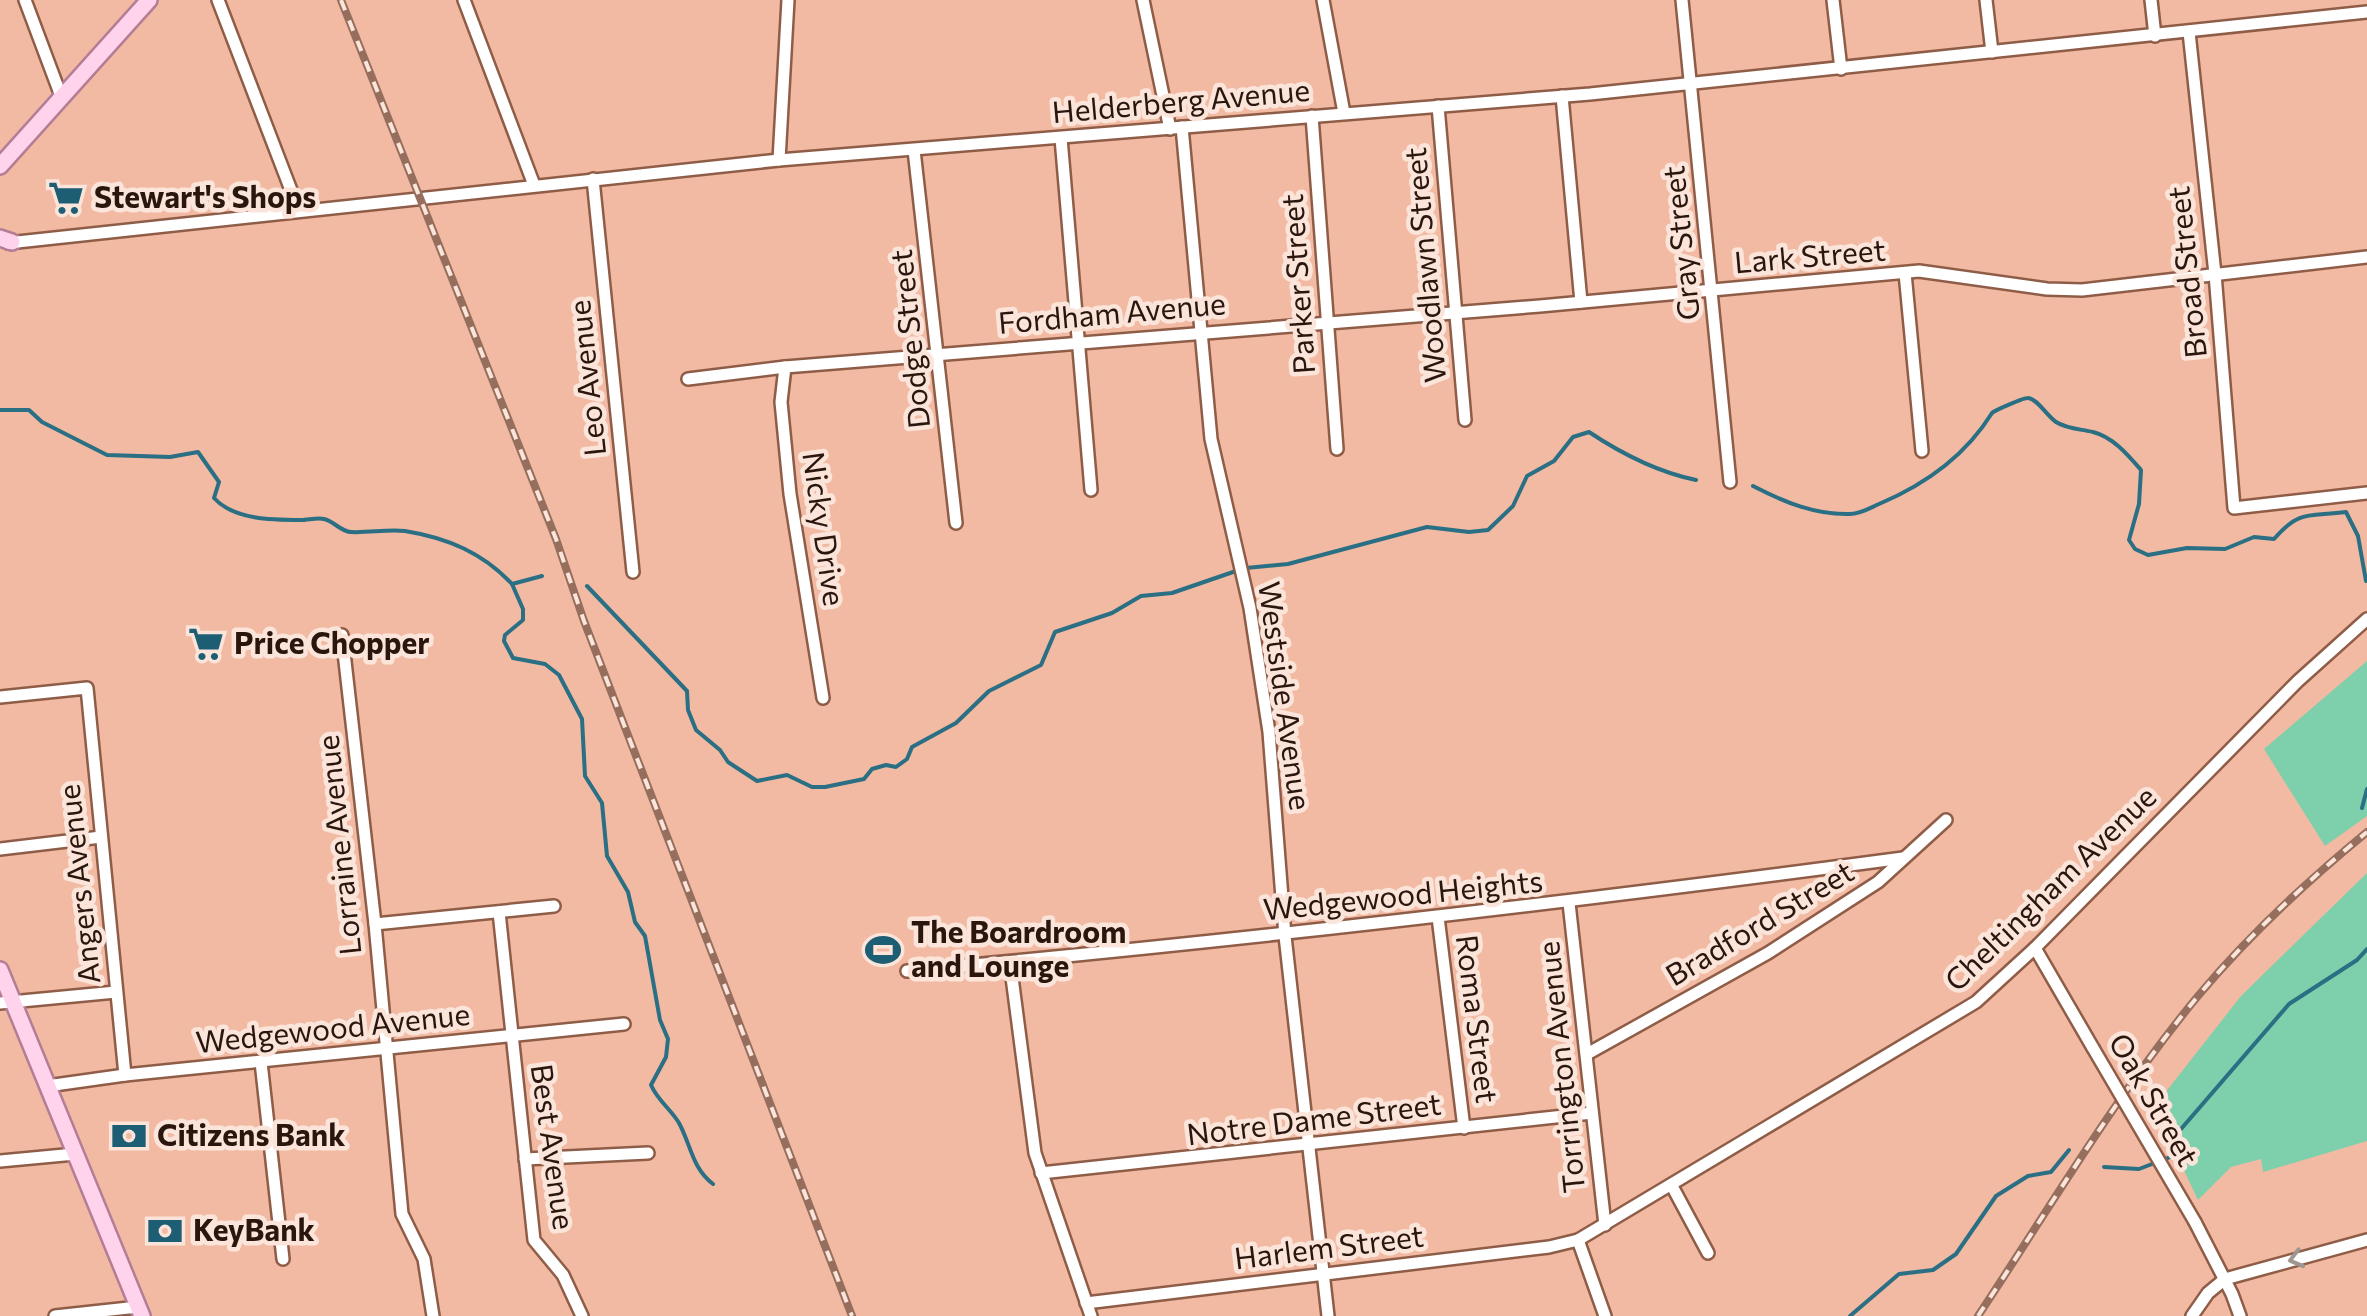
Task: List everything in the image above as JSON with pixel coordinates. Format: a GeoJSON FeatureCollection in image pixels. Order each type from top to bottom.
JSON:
{"type":"FeatureCollection","features":[{"type":"Feature","properties":{"kind":"main road"},"geometry":{"type":"LineString","coordinates":[[0,166],[149,0]]}},
{"type":"Feature","properties":{"kind":"main road"},"geometry":{"type":"LineString","coordinates":[[0,970],[7,1003],[47,1086],[140,1312]]}},
{"type":"Feature","properties":{"kind":"street"},"geometry":{"type":"LineString","coordinates":[[25,0],[61,96]]}},
{"type":"Feature","properties":{"kind":"street"},"geometry":{"type":"LineString","coordinates":[[218,0],[299,211]]}},
{"type":"Feature","properties":{"kind":"street"},"geometry":{"type":"LineString","coordinates":[[464,0],[534,185]]}},
{"type":"Feature","properties":{"kind":"street"},"geometry":{"type":"LineString","coordinates":[[780,160],[788,0]]}},
{"type":"Feature","properties":{"kind":"street","name":"Westside Avenue"},"geometry":{"type":"LineString","coordinates":[[1142,0],[1176,128],[1202,332],[1211,439],[1242,577],[1269,732],[1285,936],[1328,1316]]}},
{"type":"Feature","properties":{"kind":"street"},"geometry":{"type":"LineString","coordinates":[[1323,0],[1344,114]]}},
{"type":"Feature","properties":{"kind":"street","name":"Gray Street"},"geometry":{"type":"LineString","coordinates":[[1682,0],[1730,482]]}},
{"type":"Feature","properties":{"kind":"street"},"geometry":{"type":"LineString","coordinates":[[1832,0],[1840,69]]}},
{"type":"Feature","properties":{"kind":"street"},"geometry":{"type":"LineString","coordinates":[[1986,0],[1992,52]]}},
{"type":"Feature","properties":{"kind":"street"},"geometry":{"type":"LineString","coordinates":[[2151,0],[2155,36]]}},
{"type":"Feature","properties":{"kind":"street","name":"Helderberg Avenue"},"geometry":{"type":"LineString","coordinates":[[4,241],[780,160],[1692,85],[2367,12]]}},
{"type":"Feature","properties":{"kind":"street","name":"Broad Street"},"geometry":{"type":"LineString","coordinates":[[2189,32],[2215,274],[2234,508],[2367,493]]}},
{"type":"Feature","properties":{"kind":"street"},"geometry":{"type":"LineString","coordinates":[[1562,96],[1581,302]]}},
{"type":"Feature","properties":{"kind":"street","name":"Woodlawn Street"},"geometry":{"type":"LineString","coordinates":[[1438,106],[1465,420]]}},
{"type":"Feature","properties":{"kind":"street","name":"Parker Street"},"geometry":{"type":"LineString","coordinates":[[1312,116],[1337,449]]}},
{"type":"Feature","properties":{"kind":"street"},"geometry":{"type":"LineString","coordinates":[[1062,138],[1091,490]]}},
{"type":"Feature","properties":{"kind":"street","name":"Dodge Street"},"geometry":{"type":"LineString","coordinates":[[914,150],[956,523]]}},
{"type":"Feature","properties":{"kind":"street","name":"Leo Avenue"},"geometry":{"type":"LineString","coordinates":[[593,179],[633,572]]}},
{"type":"Feature","properties":{"kind":"street","name":"Lark Street"},"geometry":{"type":"LineString","coordinates":[[1540,306],[1919,271],[2047,289],[2082,290],[2367,256]]}},
{"type":"Feature","properties":{"kind":"street"},"geometry":{"type":"LineString","coordinates":[[1905,273],[1922,450]]}},
{"type":"Feature","properties":{"kind":"street","name":"Fordham Avenue"},"geometry":{"type":"LineString","coordinates":[[688,378],[1540,306]]}},
{"type":"Feature","properties":{"kind":"street","name":"Nicky Drive"},"geometry":{"type":"LineString","coordinates":[[785,367],[781,402],[790,494],[823,698]]}},
{"type":"Feature","properties":{"kind":"street","name":"Cheltingham Avenue"},"geometry":{"type":"LineString","coordinates":[[1578,1240],[1976,1002],[2035,948],[2298,681],[2367,619]]}},
{"type":"Feature","properties":{"kind":"street","name":"Lorraine Avenue"},"geometry":{"type":"LineString","coordinates":[[342,635],[375,924],[402,1214],[424,1258],[432,1316]]}},
{"type":"Feature","properties":{"kind":"street","name":"Angers Avenue"},"geometry":{"type":"LineString","coordinates":[[0,696],[86,688],[126,1074]]}},
{"type":"Feature","properties":{"kind":"street","name":"Bradford Street"},"geometry":{"type":"LineString","coordinates":[[1587,1054],[1768,953],[1878,882],[1946,820]]}},
{"type":"Feature","properties":{"kind":"street"},"geometry":{"type":"LineString","coordinates":[[0,849],[101,838]]}},
{"type":"Feature","properties":{"kind":"street","name":"Wedgewood Heights"},"geometry":{"type":"LineString","coordinates":[[907,971],[1285,936],[1904,858]]}},
{"type":"Feature","properties":{"kind":"street","name":"Torrington Avenue"},"geometry":{"type":"LineString","coordinates":[[1569,903],[1605,1225]]}},
{"type":"Feature","properties":{"kind":"street"},"geometry":{"type":"LineString","coordinates":[[375,924],[554,906]]}},
{"type":"Feature","properties":{"kind":"street","name":"Best Avenue"},"geometry":{"type":"LineString","coordinates":[[498,912],[534,1240],[562,1274],[582,1316]]}},
{"type":"Feature","properties":{"kind":"street","name":"Roma Street"},"geometry":{"type":"LineString","coordinates":[[1438,917],[1464,1128]]}},
{"type":"Feature","properties":{"kind":"street","name":"Oak Street"},"geometry":{"type":"LineString","coordinates":[[2035,948],[2195,1222],[2240,1316]]}},
{"type":"Feature","properties":{"kind":"street"},"geometry":{"type":"LineString","coordinates":[[1010,962],[1027,1106],[1041,1172],[1091,1316]]}},
{"type":"Feature","properties":{"kind":"street"},"geometry":{"type":"LineString","coordinates":[[7,1003],[116,992]]}},
{"type":"Feature","properties":{"kind":"street","name":"Wedgewood Avenue"},"geometry":{"type":"LineString","coordinates":[[47,1086],[126,1074],[624,1024]]}},
{"type":"Feature","properties":{"kind":"street"},"geometry":{"type":"LineString","coordinates":[[262,1062],[283,1260]]}},
{"type":"Feature","properties":{"kind":"street","name":"Notre Dame Street"},"geometry":{"type":"LineString","coordinates":[[1041,1172],[1592,1114]]}},
{"type":"Feature","properties":{"kind":"street"},"geometry":{"type":"LineString","coordinates":[[525,1159],[648,1153]]}},
{"type":"Feature","properties":{"kind":"street"},"geometry":{"type":"LineString","coordinates":[[0,1161],[75,1154]]}},
{"type":"Feature","properties":{"kind":"street"},"geometry":{"type":"LineString","coordinates":[[1672,1186],[1708,1252]]}},
{"type":"Feature","properties":{"kind":"street"},"geometry":{"type":"LineString","coordinates":[[1578,1240],[1604,1315]]}},
{"type":"Feature","properties":{"kind":"street","name":"Harlem Street"},"geometry":{"type":"LineString","coordinates":[[1086,1303],[1578,1240]]}},
{"type":"Feature","properties":{"kind":"street"},"geometry":{"type":"LineString","coordinates":[[2192,1316],[2208,1293],[2225,1280],[2367,1240]]}},
{"type":"Feature","properties":{"kind":"street"},"geometry":{"type":"LineString","coordinates":[[55,1316],[140,1312]]}},
{"type":"Feature","properties":{"kind":"green space"},"geometry":{"type":"Polygon","coordinates":[[[2367,661],[2367,816],[2325,846],[2264,749],[2367,661]]]}},
{"type":"Feature","properties":{"kind":"green space"},"geometry":{"type":"Polygon","coordinates":[[[2367,873],[2367,1141],[2263,1172],[2261,1159],[2231,1167],[2198,1200],[2154,1107],[2241,996],[2367,873]]]}},
{"type":"Feature","properties":{"kind":"waterway"},"geometry":{"type":"LineString","coordinates":[[1753,486],[1812,510],[1861,512],[1912,488],[1943,467],[1970,442],[1994,411],[2030,398],[2060,424],[2107,438],[2141,470],[2139,504],[2129,540],[2135,549],[2148,555],[2187,548],[2225,549],[2254,537],[2274,539],[2291,523],[2306,516],[2346,512],[2358,536],[2366,581]]}},
{"type":"Feature","properties":{"kind":"waterway"},"geometry":{"type":"LineString","coordinates":[[0,410],[29,410],[42,422],[107,455],[170,457],[198,452],[219,482],[214,498],[243,515],[278,520],[322,518],[351,532],[421,534],[477,555],[512,584],[542,576]]}},
{"type":"Feature","properties":{"kind":"waterway"},"geometry":{"type":"LineString","coordinates":[[1246,568],[1288,564],[1427,527],[1488,530],[1513,506],[1527,476],[1554,461],[1573,437],[1589,432],[1640,461],[1696,480]]}},
{"type":"Feature","properties":{"kind":"waterway"},"geometry":{"type":"LineString","coordinates":[[587,586],[687,691],[688,710],[696,730],[728,762],[757,781],[787,775],[812,787],[825,787],[864,779],[872,769],[886,765],[896,767],[907,759],[912,747],[956,723],[989,691],[1041,665],[1055,632],[1112,613],[1141,596],[1172,593],[1236,571]]}},
{"type":"Feature","properties":{"kind":"waterway"},"geometry":{"type":"LineString","coordinates":[[512,584],[523,609],[523,620],[505,635],[504,641],[513,658],[545,664],[559,675],[582,719],[585,776],[602,803],[607,856],[628,892],[635,922],[645,936],[660,1020],[668,1039],[666,1057],[651,1085],[679,1123],[701,1171],[713,1184]]}},
{"type":"Feature","properties":{"kind":"waterway"},"geometry":{"type":"LineString","coordinates":[[2362,808],[2367,789]]}},
{"type":"Feature","properties":{"kind":"waterway"},"geometry":{"type":"LineString","coordinates":[[2104,1167],[2139,1169],[2173,1156],[2175,1136],[2289,1004],[2357,960],[2367,949]]}},
{"type":"Feature","properties":{"kind":"waterway"},"geometry":{"type":"LineString","coordinates":[[1850,1316],[1899,1274],[1933,1270],[1956,1254],[1996,1196],[2028,1176],[2051,1172],[2069,1150]]}},
{"type":"Feature","properties":{"kind":"railway"},"geometry":{"type":"LineString","coordinates":[[341,0],[556,539],[584,621],[852,1316]]}},
{"type":"Feature","properties":{"kind":"railway"},"geometry":{"type":"LineString","coordinates":[[1978,1316],[2111,1113],[2198,996],[2279,910],[2367,832]]}},
{"type":"Feature","properties":{"kind":"place","name":"Stewart's Shops"},"geometry":{"type":"Point","coordinates":[66,198]}},
{"type":"Feature","properties":{"kind":"place","name":"Price Chopper"},"geometry":{"type":"Point","coordinates":[206,644]}},
{"type":"Feature","properties":{"kind":"place","name":"The Boardroom and Lounge"},"geometry":{"type":"Point","coordinates":[883,950]}},
{"type":"Feature","properties":{"kind":"place","name":"Citizens Bank"},"geometry":{"type":"Point","coordinates":[129,1136]}},
{"type":"Feature","properties":{"kind":"place","name":"KeyBank"},"geometry":{"type":"Point","coordinates":[165,1231]}}]}
